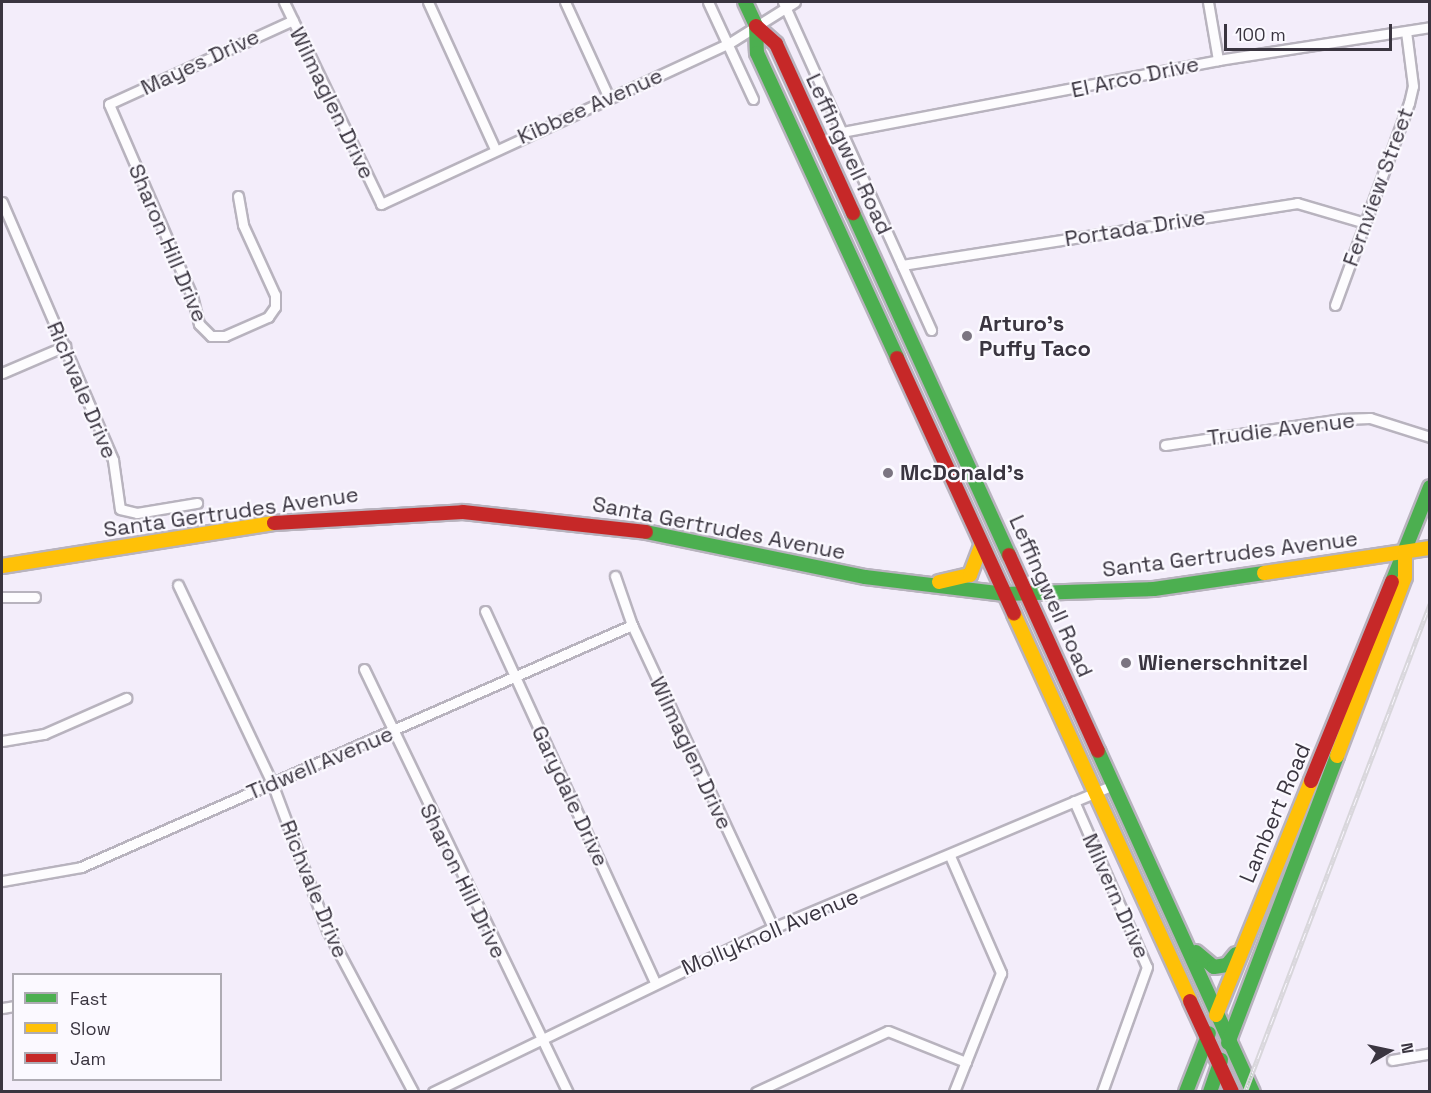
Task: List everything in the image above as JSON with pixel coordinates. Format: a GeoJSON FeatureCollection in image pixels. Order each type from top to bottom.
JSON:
{"type":"FeatureCollection","features":[{"type":"Feature","properties":{"kind":"main road","name":"Leffingwell Road"},"geometry":{"type":"LineString","coordinates":[[745,2],[756,26],[758,53],[1232,1092]]}},
{"type":"Feature","properties":{"kind":"main road","name":"Leffingwell Road"},"geometry":{"type":"LineString","coordinates":[[756,26],[776,44],[1253,1092]]}},
{"type":"Feature","properties":{"kind":"main road","name":"Lambert Road"},"geometry":{"type":"LineString","coordinates":[[1186,1092],[1255,914],[1313,781],[1387,581],[1405,552],[1430,487]]}},
{"type":"Feature","properties":{"kind":"main road","name":"Santa Gertrudes Avenue"},"geometry":{"type":"LineString","coordinates":[[2,566],[263,524],[355,514],[463,512],[647,532],[915,585],[1005,594],[1154,589],[1430,548]]}},
{"type":"Feature","properties":{"kind":"main road"},"geometry":{"type":"LineString","coordinates":[[915,585],[970,575],[981,558],[978,535]]}},
{"type":"Feature","properties":{"kind":"main road","name":"Lambert Road"},"geometry":{"type":"LineString","coordinates":[[1209,1092],[1405,577],[1405,552]]}},
{"type":"Feature","properties":{"kind":"main road"},"geometry":{"type":"LineString","coordinates":[[1182,933],[1205,964],[1220,967],[1232,960],[1255,914]]}},
{"type":"Feature","properties":{"kind":"street","name":"Wilmaglen Drive"},"geometry":{"type":"LineString","coordinates":[[284,2],[381,204]]}},
{"type":"Feature","properties":{"kind":"street"},"geometry":{"type":"LineString","coordinates":[[428,2],[495,149]]}},
{"type":"Feature","properties":{"kind":"street"},"geometry":{"type":"LineString","coordinates":[[566,2],[608,96]]}},
{"type":"Feature","properties":{"kind":"street"},"geometry":{"type":"LineString","coordinates":[[708,2],[753,99]]}},
{"type":"Feature","properties":{"kind":"street","name":"Kibbee Avenue"},"geometry":{"type":"LineString","coordinates":[[381,204],[608,96],[728,44],[784,4],[795,2]]}},
{"type":"Feature","properties":{"kind":"street"},"geometry":{"type":"LineString","coordinates":[[1208,2],[1218,60]]}},
{"type":"Feature","properties":{"kind":"street","name":"Leffingwell Road"},"geometry":{"type":"LineString","coordinates":[[784,4],[931,330]]}},
{"type":"Feature","properties":{"kind":"street","name":"Mayes Drive"},"geometry":{"type":"LineString","coordinates":[[109,104],[293,20]]}},
{"type":"Feature","properties":{"kind":"street","name":"El Arco Drive"},"geometry":{"type":"LineString","coordinates":[[842,132],[1218,60],[1430,27]]}},
{"type":"Feature","properties":{"kind":"street","name":"Fernview Street"},"geometry":{"type":"LineString","coordinates":[[1335,305],[1413,86],[1406,31]]}},
{"type":"Feature","properties":{"kind":"street","name":"Sharon Hill Drive"},"geometry":{"type":"LineString","coordinates":[[109,104],[192,296],[199,324],[211,336],[225,336],[268,317],[275,307],[275,295],[243,225],[238,196]]}},
{"type":"Feature","properties":{"kind":"street","name":"Richvale Drive"},"geometry":{"type":"LineString","coordinates":[[2,202],[113,460],[120,508],[137,513],[197,503]]}},
{"type":"Feature","properties":{"kind":"street","name":"Portada Drive"},"geometry":{"type":"LineString","coordinates":[[902,265],[1297,203],[1365,223]]}},
{"type":"Feature","properties":{"kind":"street"},"geometry":{"type":"LineString","coordinates":[[2,373],[65,346]]}},
{"type":"Feature","properties":{"kind":"street","name":"Trudie Avenue"},"geometry":{"type":"LineString","coordinates":[[1165,445],[1352,419],[1393,423],[1430,437]]}},
{"type":"Feature","properties":{"kind":"street","name":"Wilmaglen Drive"},"geometry":{"type":"LineString","coordinates":[[615,576],[632,625],[773,928]]}},
{"type":"Feature","properties":{"kind":"street","name":"Richvale Drive"},"geometry":{"type":"LineString","coordinates":[[178,585],[272,783],[327,930],[413,1092]]}},
{"type":"Feature","properties":{"kind":"street"},"geometry":{"type":"LineString","coordinates":[[2,597],[35,597]]}},
{"type":"Feature","properties":{"kind":"street","name":"Garydale Drive"},"geometry":{"type":"LineString","coordinates":[[485,611],[655,982]]}},
{"type":"Feature","properties":{"kind":"street","name":"Tidwell Avenue"},"geometry":{"type":"LineString","coordinates":[[2,881],[81,867],[391,733],[514,674],[632,625]]}},
{"type":"Feature","properties":{"kind":"street","name":"Sharon Hill Drive"},"geometry":{"type":"LineString","coordinates":[[364,669],[391,733],[568,1092]]}},
{"type":"Feature","properties":{"kind":"street"},"geometry":{"type":"LineString","coordinates":[[2,741],[44,734],[126,698]]}},
{"type":"Feature","properties":{"kind":"street","name":"Mollyknoll Avenue"},"geometry":{"type":"LineString","coordinates":[[433,1092],[655,982],[773,928],[950,856],[1114,785]]}},
{"type":"Feature","properties":{"kind":"street","name":"Milvern Drive"},"geometry":{"type":"LineString","coordinates":[[1074,801],[1147,967],[1102,1092]]}},
{"type":"Feature","properties":{"kind":"street"},"geometry":{"type":"LineString","coordinates":[[950,856],[1001,973],[954,1092]]}},
{"type":"Feature","properties":{"kind":"street"},"geometry":{"type":"LineString","coordinates":[[756,1092],[888,1031],[966,1062]]}},
{"type":"Feature","properties":{"kind":"street"},"geometry":{"type":"LineString","coordinates":[[1392,1060],[1430,1053]]}},
{"type":"Feature","properties":{"kind":"railway"},"geometry":{"type":"LineString","coordinates":[[1245,1092],[1430,604]]}},
{"type":"Feature","properties":{"kind":"traffic: fast"},"geometry":{"type":"LineString","coordinates":[[745,2],[756,26],[757,53],[897,358]]}},
{"type":"Feature","properties":{"kind":"traffic: fast"},"geometry":{"type":"LineString","coordinates":[[853,213],[1009,555]]}},
{"type":"Feature","properties":{"kind":"traffic: fast"},"geometry":{"type":"LineString","coordinates":[[1392,582],[1430,487]]}},
{"type":"Feature","properties":{"kind":"traffic: fast"},"geometry":{"type":"LineString","coordinates":[[646,532],[865,577],[1005,594],[1154,589],[1264,573]]}},
{"type":"Feature","properties":{"kind":"traffic: fast"},"geometry":{"type":"LineString","coordinates":[[1098,751],[1253,1092]]}},
{"type":"Feature","properties":{"kind":"traffic: fast"},"geometry":{"type":"LineString","coordinates":[[1228,1043],[1337,756]]}},
{"type":"Feature","properties":{"kind":"traffic: fast"},"geometry":{"type":"LineString","coordinates":[[1196,952],[1214,967],[1227,965],[1236,954]]}},
{"type":"Feature","properties":{"kind":"traffic: fast"},"geometry":{"type":"LineString","coordinates":[[1186,1092],[1209,1033]]}},
{"type":"Feature","properties":{"kind":"traffic: fast"},"geometry":{"type":"LineString","coordinates":[[1210,1092],[1221,1060]]}},
{"type":"Feature","properties":{"kind":"traffic: slow"},"geometry":{"type":"LineString","coordinates":[[2,566],[274,523]]}},
{"type":"Feature","properties":{"kind":"traffic: slow"},"geometry":{"type":"LineString","coordinates":[[939,582],[970,575],[981,546]]}},
{"type":"Feature","properties":{"kind":"traffic: slow"},"geometry":{"type":"LineString","coordinates":[[1264,573],[1430,548]]}},
{"type":"Feature","properties":{"kind":"traffic: slow"},"geometry":{"type":"LineString","coordinates":[[1337,756],[1405,577],[1405,554]]}},
{"type":"Feature","properties":{"kind":"traffic: slow"},"geometry":{"type":"LineString","coordinates":[[1014,614],[1190,1001]]}},
{"type":"Feature","properties":{"kind":"traffic: slow"},"geometry":{"type":"LineString","coordinates":[[1216,1015],[1311,781]]}},
{"type":"Feature","properties":{"kind":"traffic: jam"},"geometry":{"type":"LineString","coordinates":[[756,26],[776,44],[853,213]]}},
{"type":"Feature","properties":{"kind":"traffic: jam"},"geometry":{"type":"LineString","coordinates":[[897,358],[1014,614]]}},
{"type":"Feature","properties":{"kind":"traffic: jam"},"geometry":{"type":"LineString","coordinates":[[274,523],[463,512],[646,532]]}},
{"type":"Feature","properties":{"kind":"traffic: jam"},"geometry":{"type":"LineString","coordinates":[[1009,555],[1098,751]]}},
{"type":"Feature","properties":{"kind":"traffic: jam"},"geometry":{"type":"LineString","coordinates":[[1311,781],[1392,582]]}},
{"type":"Feature","properties":{"kind":"traffic: jam"},"geometry":{"type":"LineString","coordinates":[[1190,1001],[1232,1092]]}},
{"type":"Feature","properties":{"kind":"place","name":"Arturo's Puffy Taco"},"geometry":{"type":"Point","coordinates":[967,336]}},
{"type":"Feature","properties":{"kind":"place","name":"McDonald's"},"geometry":{"type":"Point","coordinates":[888,473]}},
{"type":"Feature","properties":{"kind":"place","name":"Wienerschnitzel"},"geometry":{"type":"Point","coordinates":[1126,663]}}]}
